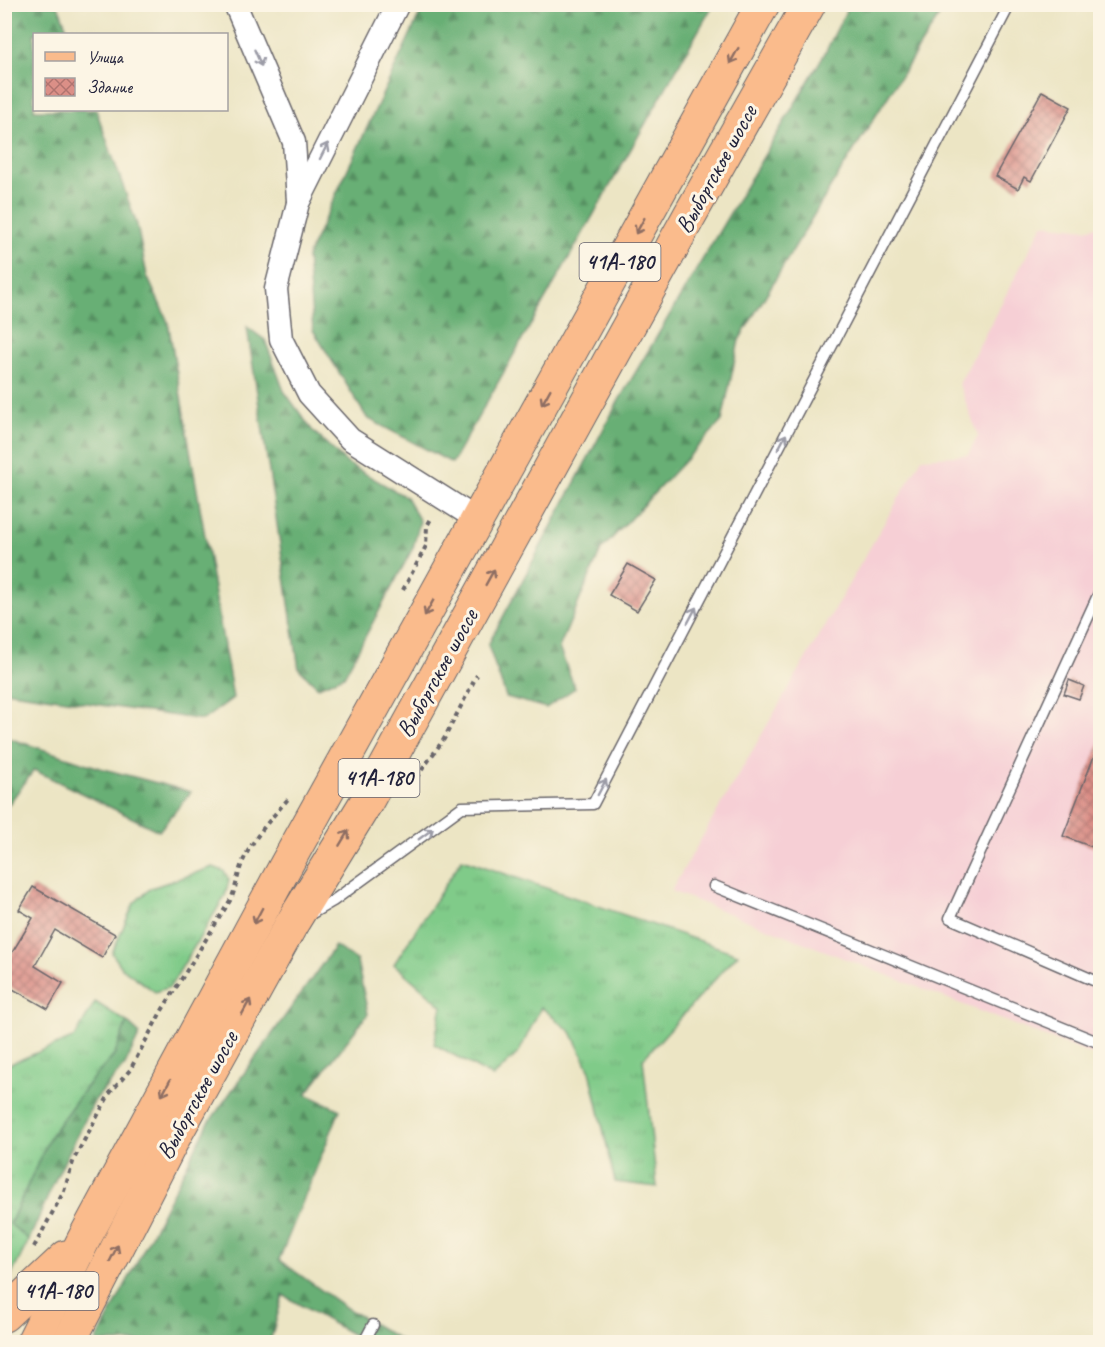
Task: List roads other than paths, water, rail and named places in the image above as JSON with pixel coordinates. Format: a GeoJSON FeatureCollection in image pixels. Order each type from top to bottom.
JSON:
{"type":"FeatureCollection","features":[{"type":"Feature","properties":{"kind":"main road","name":"Выборгское шоссе"},"geometry":{"type":"LineString","coordinates":[[33,1342],[84,1239],[286,865],[763,4]]}},
{"type":"Feature","properties":{"kind":"main road","name":"Выборгское шоссе"},"geometry":{"type":"LineString","coordinates":[[69,1342],[174,1137],[291,926],[367,801],[809,4]]}},
{"type":"Feature","properties":{"kind":"main road"},"geometry":{"type":"LineString","coordinates":[[4,1314],[84,1239]]}},
{"type":"Feature","properties":{"kind":"street"},"geometry":{"type":"LineString","coordinates":[[235,4],[294,142],[298,203]]}},
{"type":"Feature","properties":{"kind":"street"},"geometry":{"type":"LineString","coordinates":[[398,4],[298,203],[276,289],[281,339],[309,394],[350,439],[478,520]]}},
{"type":"Feature","properties":{"kind":"lane"},"geometry":{"type":"LineString","coordinates":[[291,926],[333,901],[462,807],[593,804],[1010,4]]}},
{"type":"Feature","properties":{"kind":"lane"},"geometry":{"type":"LineString","coordinates":[[1101,591],[950,918],[1101,984]]}},
{"type":"Feature","properties":{"kind":"lane"},"geometry":{"type":"LineString","coordinates":[[714,886],[1101,1043]]}},
{"type":"Feature","properties":{"kind":"lane"},"geometry":{"type":"LineString","coordinates":[[364,1342],[373,1325]]}}]}
